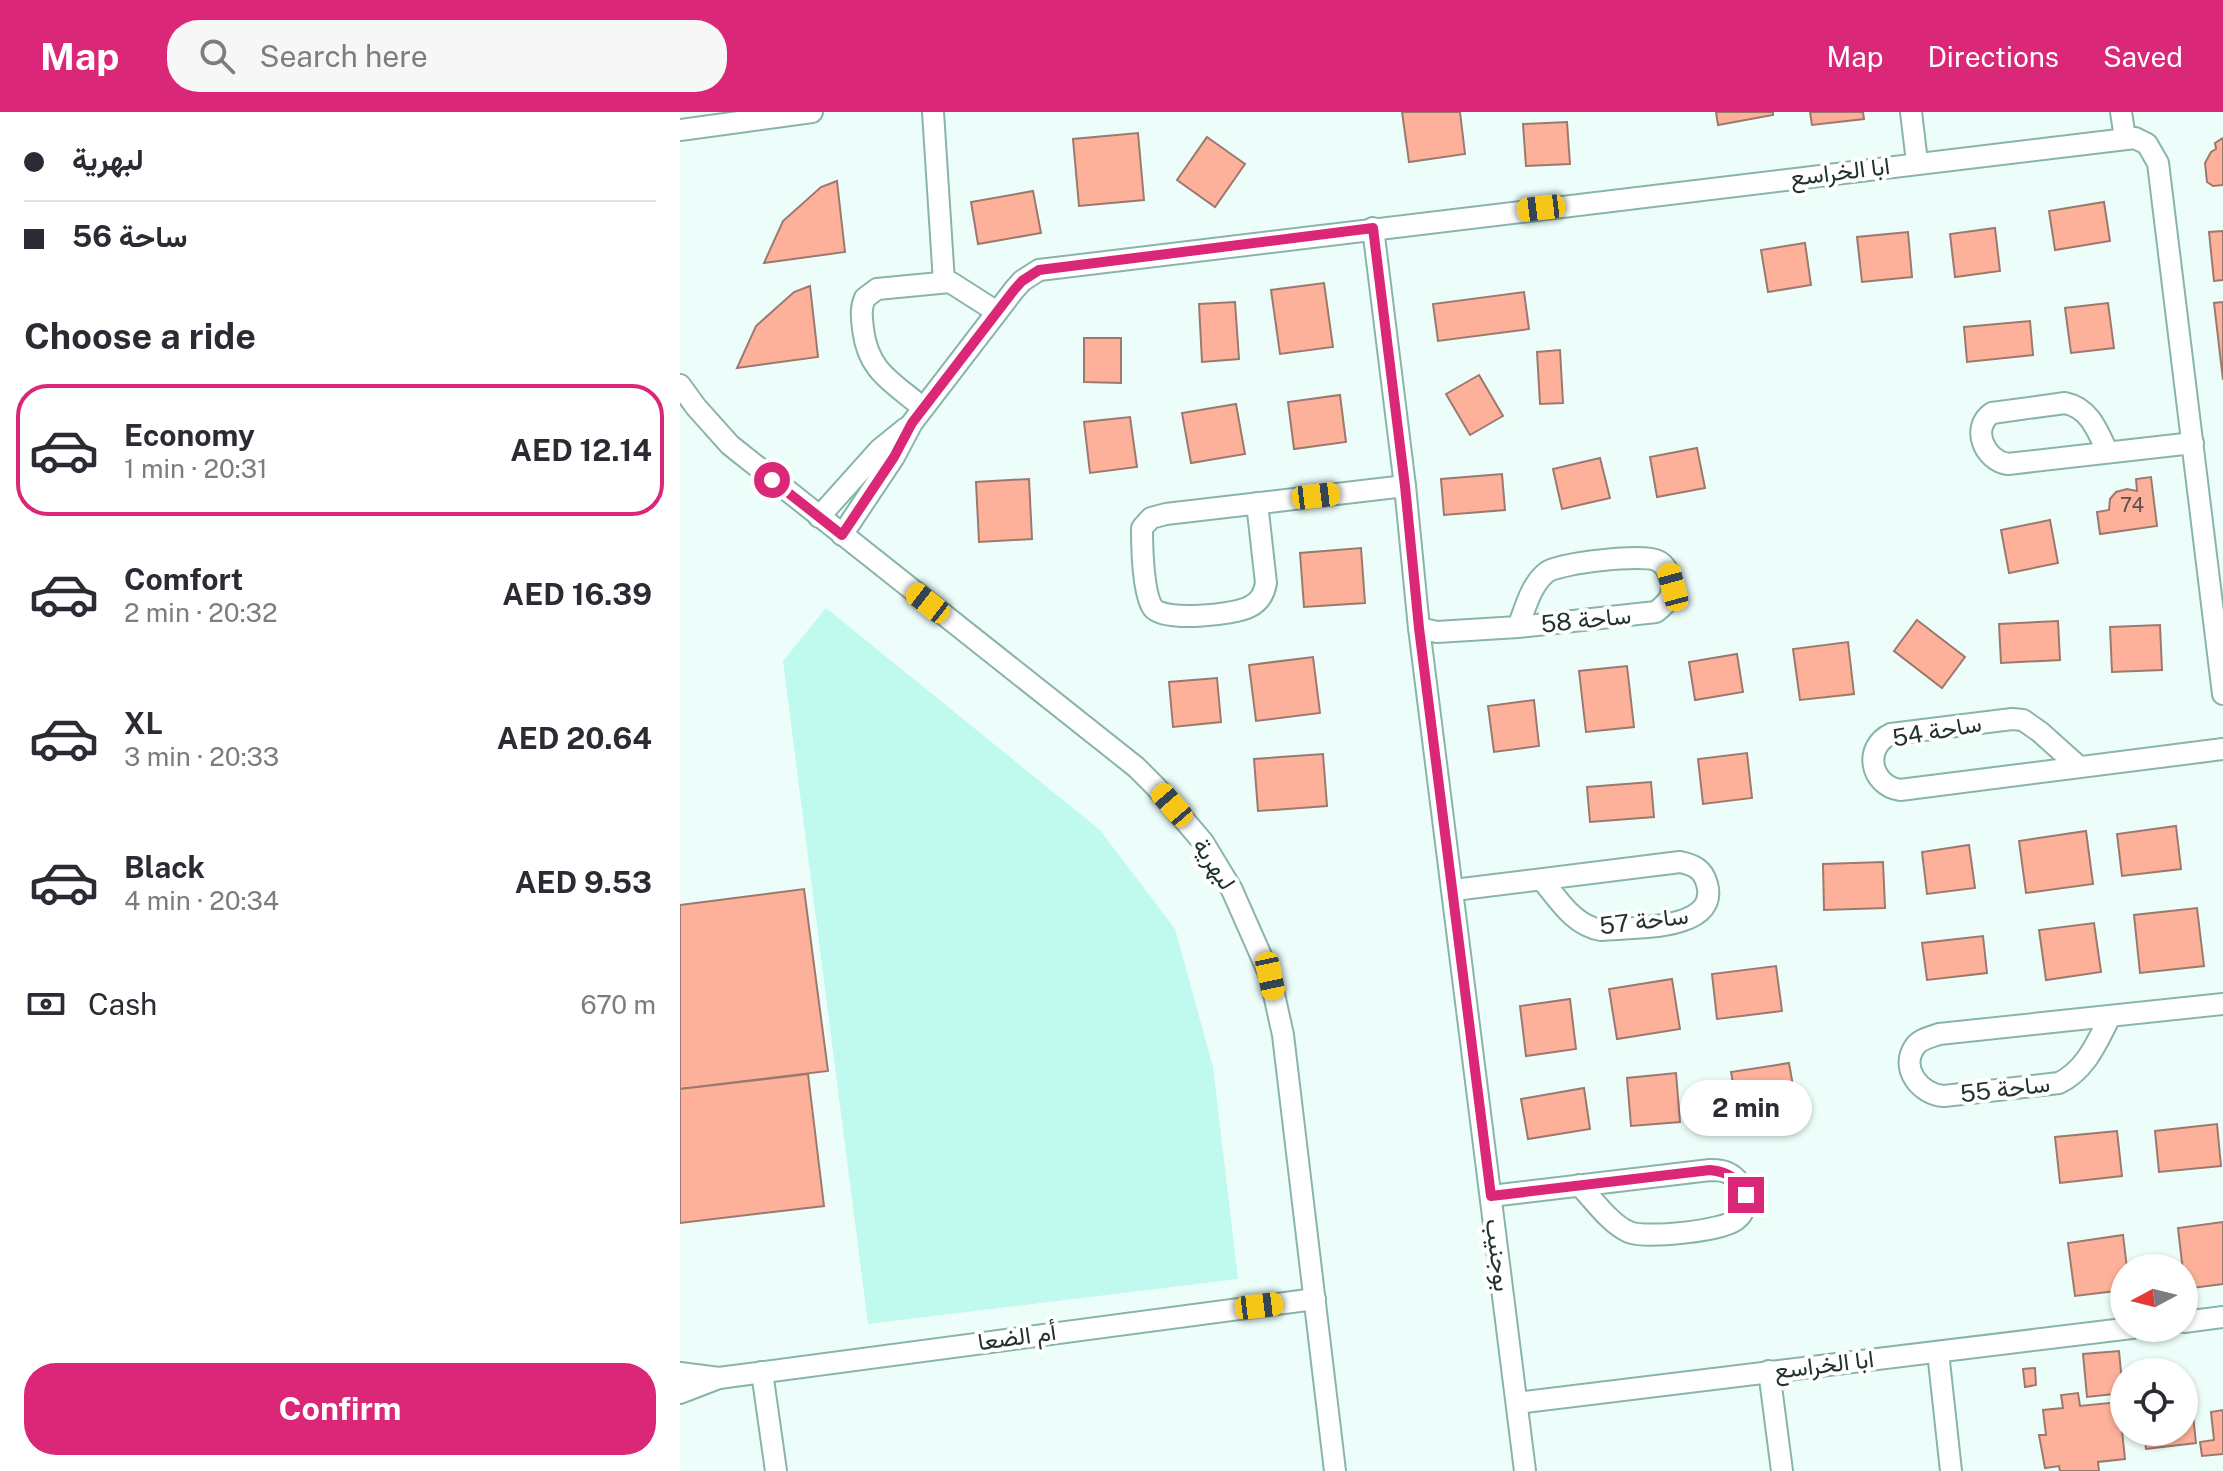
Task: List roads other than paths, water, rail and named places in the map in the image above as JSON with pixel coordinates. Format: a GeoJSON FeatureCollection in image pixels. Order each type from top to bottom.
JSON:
{"type":"FeatureCollection","features":[{"type":"Feature","properties":{"kind":"street"},"geometry":{"type":"LineString","coordinates":[[680,130],[812,112]]}},
{"type":"Feature","properties":{"kind":"street"},"geometry":{"type":"LineString","coordinates":[[933,112],[944,282]]}},
{"type":"Feature","properties":{"kind":"street"},"geometry":{"type":"LineString","coordinates":[[1911,112],[1917,162]]}},
{"type":"Feature","properties":{"kind":"street"},"geometry":{"type":"LineString","coordinates":[[2121,112],[2125,138],[2135,138],[2147,144],[2158,163],[2223,694]]}},
{"type":"Feature","properties":{"kind":"street","name":"ابا الخراسع"},"geometry":{"type":"LineString","coordinates":[[842,535],[918,416],[997,312],[1022,281],[1048,268],[2125,138]]}},
{"type":"Feature","properties":{"kind":"street","name":"بوجنيب"},"geometry":{"type":"LineString","coordinates":[[1373,228],[1419,628],[1525,1471]]}},
{"type":"Feature","properties":{"kind":"street"},"geometry":{"type":"LineString","coordinates":[[918,416],[872,363],[865,346],[862,306],[865,298],[877,289],[944,282],[956,285],[997,312]]}},
{"type":"Feature","properties":{"kind":"street","name":"لبهرية"},"geometry":{"type":"LineString","coordinates":[[680,385],[730,445],[1136,767],[1203,842],[1232,890],[1270,976],[1283,1035],[1335,1471]]}},
{"type":"Feature","properties":{"kind":"street"},"geometry":{"type":"LineString","coordinates":[[2107,451],[2087,413],[2065,403],[1992,413],[1982,426],[1988,454],[2008,464],[2193,443]]}},
{"type":"Feature","properties":{"kind":"street","name":"ابا الخراسع"},"geometry":{"type":"LineString","coordinates":[[819,517],[880,449],[918,416]]}},
{"type":"Feature","properties":{"kind":"street"},"geometry":{"type":"LineString","coordinates":[[1257,503],[1266,583],[1258,602],[1246,609],[1173,617],[1153,608],[1148,597],[1142,541],[1142,528],[1151,518],[1166,514],[1257,503],[1405,486]]}},
{"type":"Feature","properties":{"kind":"street","name":"ساحة 58"},"geometry":{"type":"LineString","coordinates":[[1419,628],[1437,632],[1518,627],[1656,612],[1668,603],[1673,587],[1668,570],[1657,560],[1643,558],[1560,566],[1547,572],[1536,584],[1518,627]]}},
{"type":"Feature","properties":{"kind":"street","name":"ساحة 54"},"geometry":{"type":"LineString","coordinates":[[2078,766],[2032,725],[2012,719],[1891,734],[1879,742],[1872,756],[1879,779],[1889,787],[1900,790],[2223,749]]}},
{"type":"Feature","properties":{"kind":"street","name":"ساحة 57"},"geometry":{"type":"LineString","coordinates":[[1454,890],[1680,862],[1694,865],[1703,872],[1709,887],[1708,901],[1701,913],[1688,921],[1601,930],[1588,928],[1579,922],[1542,880]]}},
{"type":"Feature","properties":{"kind":"street","name":"ساحة 55"},"geometry":{"type":"LineString","coordinates":[[2110,1017],[2089,1057],[2072,1077],[2059,1083],[1932,1096],[1922,1090],[1912,1077],[1910,1062],[1915,1046],[1939,1034],[2223,1004]]}},
{"type":"Feature","properties":{"kind":"street"},"geometry":{"type":"LineString","coordinates":[[1491,1196],[1579,1185],[1710,1170],[1727,1172],[1739,1181],[1746,1195],[1743,1212],[1737,1220],[1723,1227],[1644,1235],[1628,1232],[1579,1185]]}},
{"type":"Feature","properties":{"kind":"street","name":"أم الضعا"},"geometry":{"type":"LineString","coordinates":[[680,1393],[719,1378],[1315,1299]]}},
{"type":"Feature","properties":{"kind":"street"},"geometry":{"type":"LineString","coordinates":[[2198,1320],[2223,1317]]}},
{"type":"Feature","properties":{"kind":"street","name":"ابا الخراسع"},"geometry":{"type":"LineString","coordinates":[[1517,1403],[2110,1331]]}},
{"type":"Feature","properties":{"kind":"street"},"geometry":{"type":"LineString","coordinates":[[1938,1352],[1951,1471]]}},
{"type":"Feature","properties":{"kind":"street"},"geometry":{"type":"LineString","coordinates":[[1769,1371],[1782,1471]]}},
{"type":"Feature","properties":{"kind":"street"},"geometry":{"type":"LineString","coordinates":[[762,1372],[776,1471]]}},
{"type":"Feature","properties":{"kind":"street","name":"أم الضعا"},"geometry":{"type":"LineString","coordinates":[[680,1373],[719,1378]]}}]}
